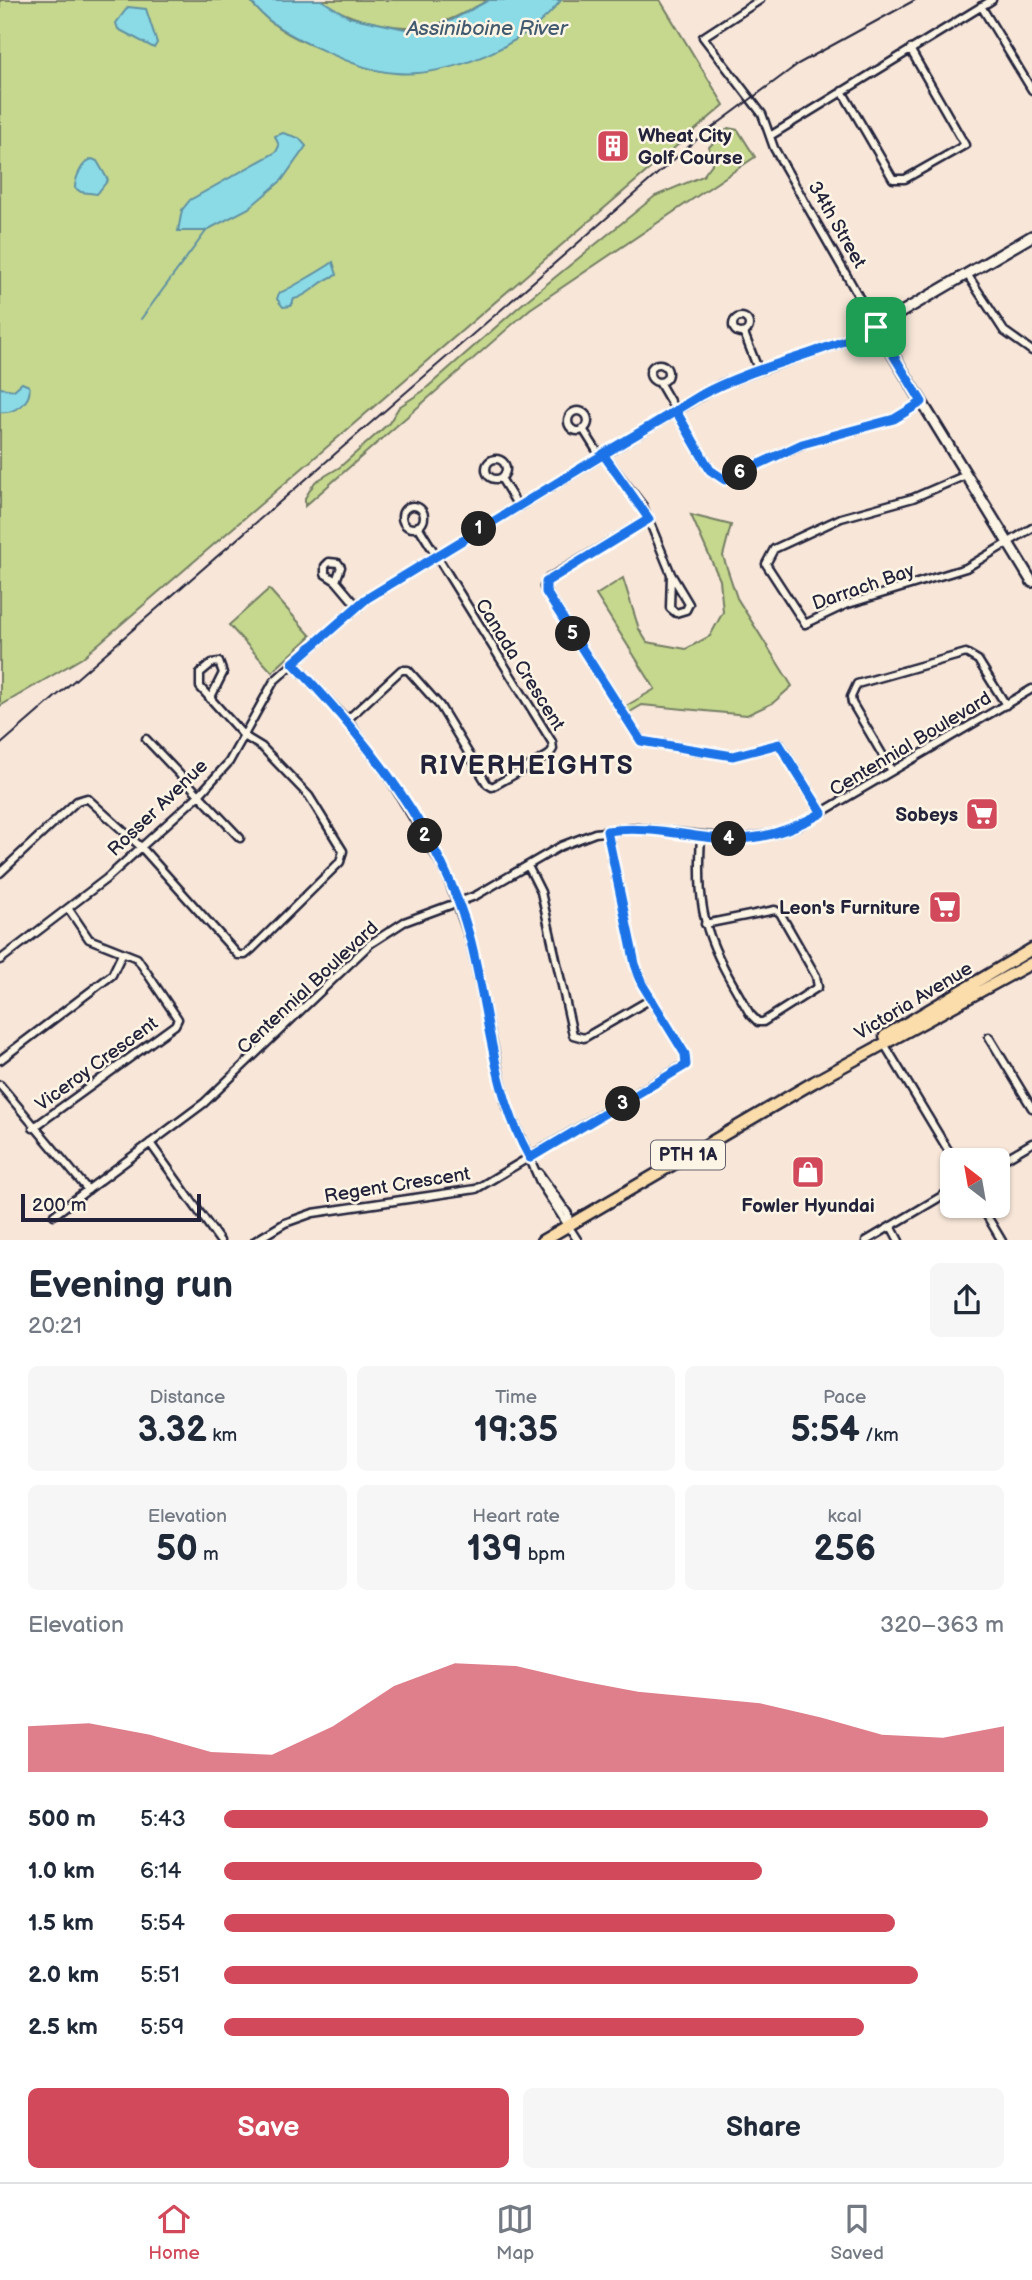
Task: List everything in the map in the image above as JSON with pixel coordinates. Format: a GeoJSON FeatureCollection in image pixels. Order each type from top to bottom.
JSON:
{"type":"FeatureCollection","features":[{"type":"Feature","properties":{"kind":"main road","name":"Victoria Avenue"},"geometry":{"type":"LineString","coordinates":[[544,1240],[883,1041],[1032,949]]}},
{"type":"Feature","properties":{"kind":"main road","name":"Victoria Avenue"},"geometry":{"type":"LineString","coordinates":[[883,1041],[1032,963]]}},
{"type":"Feature","properties":{"kind":"street","name":"34th Street"},"geometry":{"type":"LineString","coordinates":[[760,0],[703,37],[719,62],[748,95],[766,121],[770,136],[876,327],[1032,582]]}},
{"type":"Feature","properties":{"kind":"street"},"geometry":{"type":"LineString","coordinates":[[770,136],[992,0]]}},
{"type":"Feature","properties":{"kind":"street"},"geometry":{"type":"LineString","coordinates":[[981,6],[1032,90]]}},
{"type":"Feature","properties":{"kind":"street"},"geometry":{"type":"LineString","coordinates":[[842,91],[893,179],[905,179],[965,145],[910,49]]}},
{"type":"Feature","properties":{"kind":"street","name":"Rosser Avenue"},"geometry":{"type":"LineString","coordinates":[[0,960],[142,848],[200,794],[229,762],[264,695],[293,663],[358,607],[435,555],[721,384],[758,369],[849,340],[1032,236]]}},
{"type":"Feature","properties":{"kind":"street"},"geometry":{"type":"LineString","coordinates":[[967,275],[1004,331],[1032,351]]}},
{"type":"Feature","properties":{"kind":"street"},"geometry":{"type":"LineString","coordinates":[[744,333],[758,369]]}},
{"type":"Feature","properties":{"kind":"street"},"geometry":{"type":"LineString","coordinates":[[659,382],[710,470],[725,480],[802,444],[894,419],[922,402]]}},
{"type":"Feature","properties":{"kind":"street"},"geometry":{"type":"LineString","coordinates":[[583,429],[649,519],[671,575],[689,604],[681,612],[676,613],[670,608],[671,575]]}},
{"type":"Feature","properties":{"kind":"street","name":"Darrach Bay"},"geometry":{"type":"LineString","coordinates":[[966,475],[913,498],[841,518],[774,549],[766,564],[805,624],[845,605],[966,569],[1008,542]]}},
{"type":"Feature","properties":{"kind":"street"},"geometry":{"type":"LineString","coordinates":[[501,478],[518,506]]}},
{"type":"Feature","properties":{"kind":"street"},"geometry":{"type":"LineString","coordinates":[[649,519],[550,578],[544,587],[546,592],[641,741],[733,756],[779,744],[822,813]]}},
{"type":"Feature","properties":{"kind":"street"},"geometry":{"type":"LineString","coordinates":[[418,526],[435,555]]}},
{"type":"Feature","properties":{"kind":"street"},"geometry":{"type":"LineString","coordinates":[[1008,542],[1032,528]]}},
{"type":"Feature","properties":{"kind":"street","name":"Canada Crescent"},"geometry":{"type":"LineString","coordinates":[[347,720],[401,670],[408,670],[440,706],[492,788],[549,755],[553,749],[552,742],[435,555]]}},
{"type":"Feature","properties":{"kind":"street"},"geometry":{"type":"LineString","coordinates":[[336,581],[358,607]]}},
{"type":"Feature","properties":{"kind":"street"},"geometry":{"type":"LineString","coordinates":[[892,771],[852,704],[851,697],[857,684],[966,653],[978,660],[1006,705]]}},
{"type":"Feature","properties":{"kind":"street"},"geometry":{"type":"LineString","coordinates":[[0,873],[82,798],[92,800],[142,848],[238,955],[252,949],[340,862],[343,851],[309,796],[262,747],[244,736],[210,699],[200,687],[199,677],[212,663],[219,662],[223,673],[210,699]]}},
{"type":"Feature","properties":{"kind":"street"},"geometry":{"type":"LineString","coordinates":[[293,663],[347,720],[388,776],[445,871],[459,903],[470,940],[506,1104],[530,1158],[568,1214],[569,1225],[577,1240]]}},
{"type":"Feature","properties":{"kind":"street","name":"Centennial Boulevard"},"geometry":{"type":"LineString","coordinates":[[54,1215],[222,1088],[370,944],[404,922],[459,903],[492,888],[571,842],[607,831],[638,828],[723,839],[757,837],[800,825],[1032,690]]}},
{"type":"Feature","properties":{"kind":"street"},"geometry":{"type":"LineString","coordinates":[[146,739],[240,838]]}},
{"type":"Feature","properties":{"kind":"street","name":"Regent Crescent"},"geometry":{"type":"LineString","coordinates":[[257,1240],[285,1223],[313,1213],[469,1192],[686,1065],[685,1054],[651,999],[635,964],[607,831]]}},
{"type":"Feature","properties":{"kind":"street"},"geometry":{"type":"LineString","coordinates":[[701,836],[698,884],[705,924],[718,960],[750,1014],[758,1022],[769,1019],[818,987],[816,976],[780,913],[775,910],[705,924]]}},
{"type":"Feature","properties":{"kind":"street"},"geometry":{"type":"LineString","coordinates":[[528,866],[541,892],[573,1035],[584,1038],[651,999]]}},
{"type":"Feature","properties":{"kind":"street","name":"Viceroy Crescent"},"geometry":{"type":"LineString","coordinates":[[33,1128],[176,1026],[178,1019],[138,958],[89,939],[68,908]]}},
{"type":"Feature","properties":{"kind":"street"},"geometry":{"type":"LineString","coordinates":[[0,1060],[112,975],[122,954]]}},
{"type":"Feature","properties":{"kind":"street"},"geometry":{"type":"LineString","coordinates":[[989,1037],[1032,1108]]}},
{"type":"Feature","properties":{"kind":"street"},"geometry":{"type":"LineString","coordinates":[[883,1041],[947,1148]]}},
{"type":"Feature","properties":{"kind":"street"},"geometry":{"type":"LineString","coordinates":[[0,1085],[33,1128],[88,1190]]}},
{"type":"Feature","properties":{"kind":"street"},"geometry":{"type":"LineString","coordinates":[[150,1143],[219,1240]]}},
{"type":"Feature","properties":{"kind":"street"},"geometry":{"type":"LineString","coordinates":[[1010,1156],[1032,1143]]}},
{"type":"Feature","properties":{"kind":"street"},"geometry":{"type":"LineString","coordinates":[[868,1240],[940,1197]]}},
{"type":"Feature","properties":{"kind":"street"},"geometry":{"type":"LineString","coordinates":[[988,1218],[1001,1240]]}},
{"type":"Feature","properties":{"kind":"street"},"geometry":{"type":"LineString","coordinates":[[891,1226],[898,1240]]}},
{"type":"Feature","properties":{"kind":"green space","name":"Wheat City Golf Course"},"geometry":{"type":"Polygon","coordinates":[[[0,0],[250,0],[265,17],[283,31],[303,41],[363,66],[409,73],[448,68],[485,54],[537,23],[561,0],[660,0],[724,105],[82,658],[0,706],[0,0]]]}},
{"type":"Feature","properties":{"kind":"green space"},"geometry":{"type":"Polygon","coordinates":[[[321,0],[489,0],[447,21],[409,27],[354,17],[321,0]]]}},
{"type":"Feature","properties":{"kind":"green space"},"geometry":{"type":"Polygon","coordinates":[[[728,128],[738,130],[755,157],[530,309],[305,506],[305,498],[315,482],[340,467],[389,423],[399,407],[423,391],[521,305],[655,196],[703,176],[712,164],[709,147],[728,128]]]}},
{"type":"Feature","properties":{"kind":"green space"},"geometry":{"type":"Polygon","coordinates":[[[691,515],[731,525],[723,556],[737,598],[792,686],[773,703],[747,715],[642,705],[625,715],[621,709],[655,689],[596,595],[623,578],[639,629],[647,642],[686,649],[710,636],[723,612],[720,580],[691,515]]]}},
{"type":"Feature","properties":{"kind":"green space"},"geometry":{"type":"Polygon","coordinates":[[[269,589],[311,636],[272,672],[229,625],[269,589]]]}},
{"type":"Feature","properties":{"kind":"water","name":"Assiniboine River"},"geometry":{"type":"Polygon","coordinates":[[[250,0],[321,0],[349,17],[410,30],[450,21],[489,0],[561,0],[529,31],[486,55],[439,70],[395,73],[351,62],[301,40],[276,26],[250,0]]]}},
{"type":"Feature","properties":{"kind":"water"},"geometry":{"type":"Polygon","coordinates":[[[128,7],[146,9],[157,43],[154,48],[118,29],[116,23],[128,7]]]}},
{"type":"Feature","properties":{"kind":"water"},"geometry":{"type":"Polygon","coordinates":[[[283,133],[299,138],[306,146],[282,180],[249,208],[205,231],[178,231],[182,210],[190,200],[276,152],[279,146],[275,136],[283,133]]]}},
{"type":"Feature","properties":{"kind":"water"},"geometry":{"type":"Polygon","coordinates":[[[92,159],[97,161],[108,180],[97,194],[81,192],[75,188],[80,171],[85,163],[92,159]]]}},
{"type":"Feature","properties":{"kind":"water"},"geometry":{"type":"Polygon","coordinates":[[[333,262],[337,275],[294,299],[291,306],[283,307],[277,299],[279,293],[333,262]]]}},
{"type":"Feature","properties":{"kind":"water"},"geometry":{"type":"Polygon","coordinates":[[[22,383],[29,386],[25,402],[11,411],[0,412],[0,388],[14,390],[22,383]]]}},
{"type":"Feature","properties":{"kind":"waterway"},"geometry":{"type":"LineString","coordinates":[[141,319],[207,230]]}},
{"type":"Feature","properties":{"kind":"railway"},"geometry":{"type":"LineString","coordinates":[[0,745],[701,136],[798,64],[915,0]]}},
{"type":"Feature","properties":{"kind":"place","name":"Wheat City Golf Course"},"geometry":{"type":"Point","coordinates":[613,146]}},
{"type":"Feature","properties":{"kind":"place","name":"Sobeys"},"geometry":{"type":"Point","coordinates":[982,814]}},
{"type":"Feature","properties":{"kind":"place","name":"Leon's Furniture"},"geometry":{"type":"Point","coordinates":[945,907]}},
{"type":"Feature","properties":{"kind":"place","name":"Fowler Hyundai"},"geometry":{"type":"Point","coordinates":[808,1172]}},
{"type":"Feature","properties":{"kind":"district","name":"RIVERHEIGHTS"},"geometry":{"type":"Point","coordinates":[527,765]}},
{"type":"Feature","properties":{"kind":"route"},"geometry":{"type":"LineString","coordinates":[[876,327],[922,402],[894,419],[802,444],[725,480],[710,470],[676,411],[603,454],[634,493],[649,519],[546,582],[546,592],[641,741],[733,756],[758,752],[779,744],[822,813],[777,833],[739,839],[657,829],[623,828],[607,831],[635,964],[642,984],[685,1054],[686,1065],[530,1158],[506,1104],[464,916],[445,871],[388,776],[347,720],[293,663],[366,599],[435,555],[701,395],[737,377],[849,340],[876,327]]}}]}
